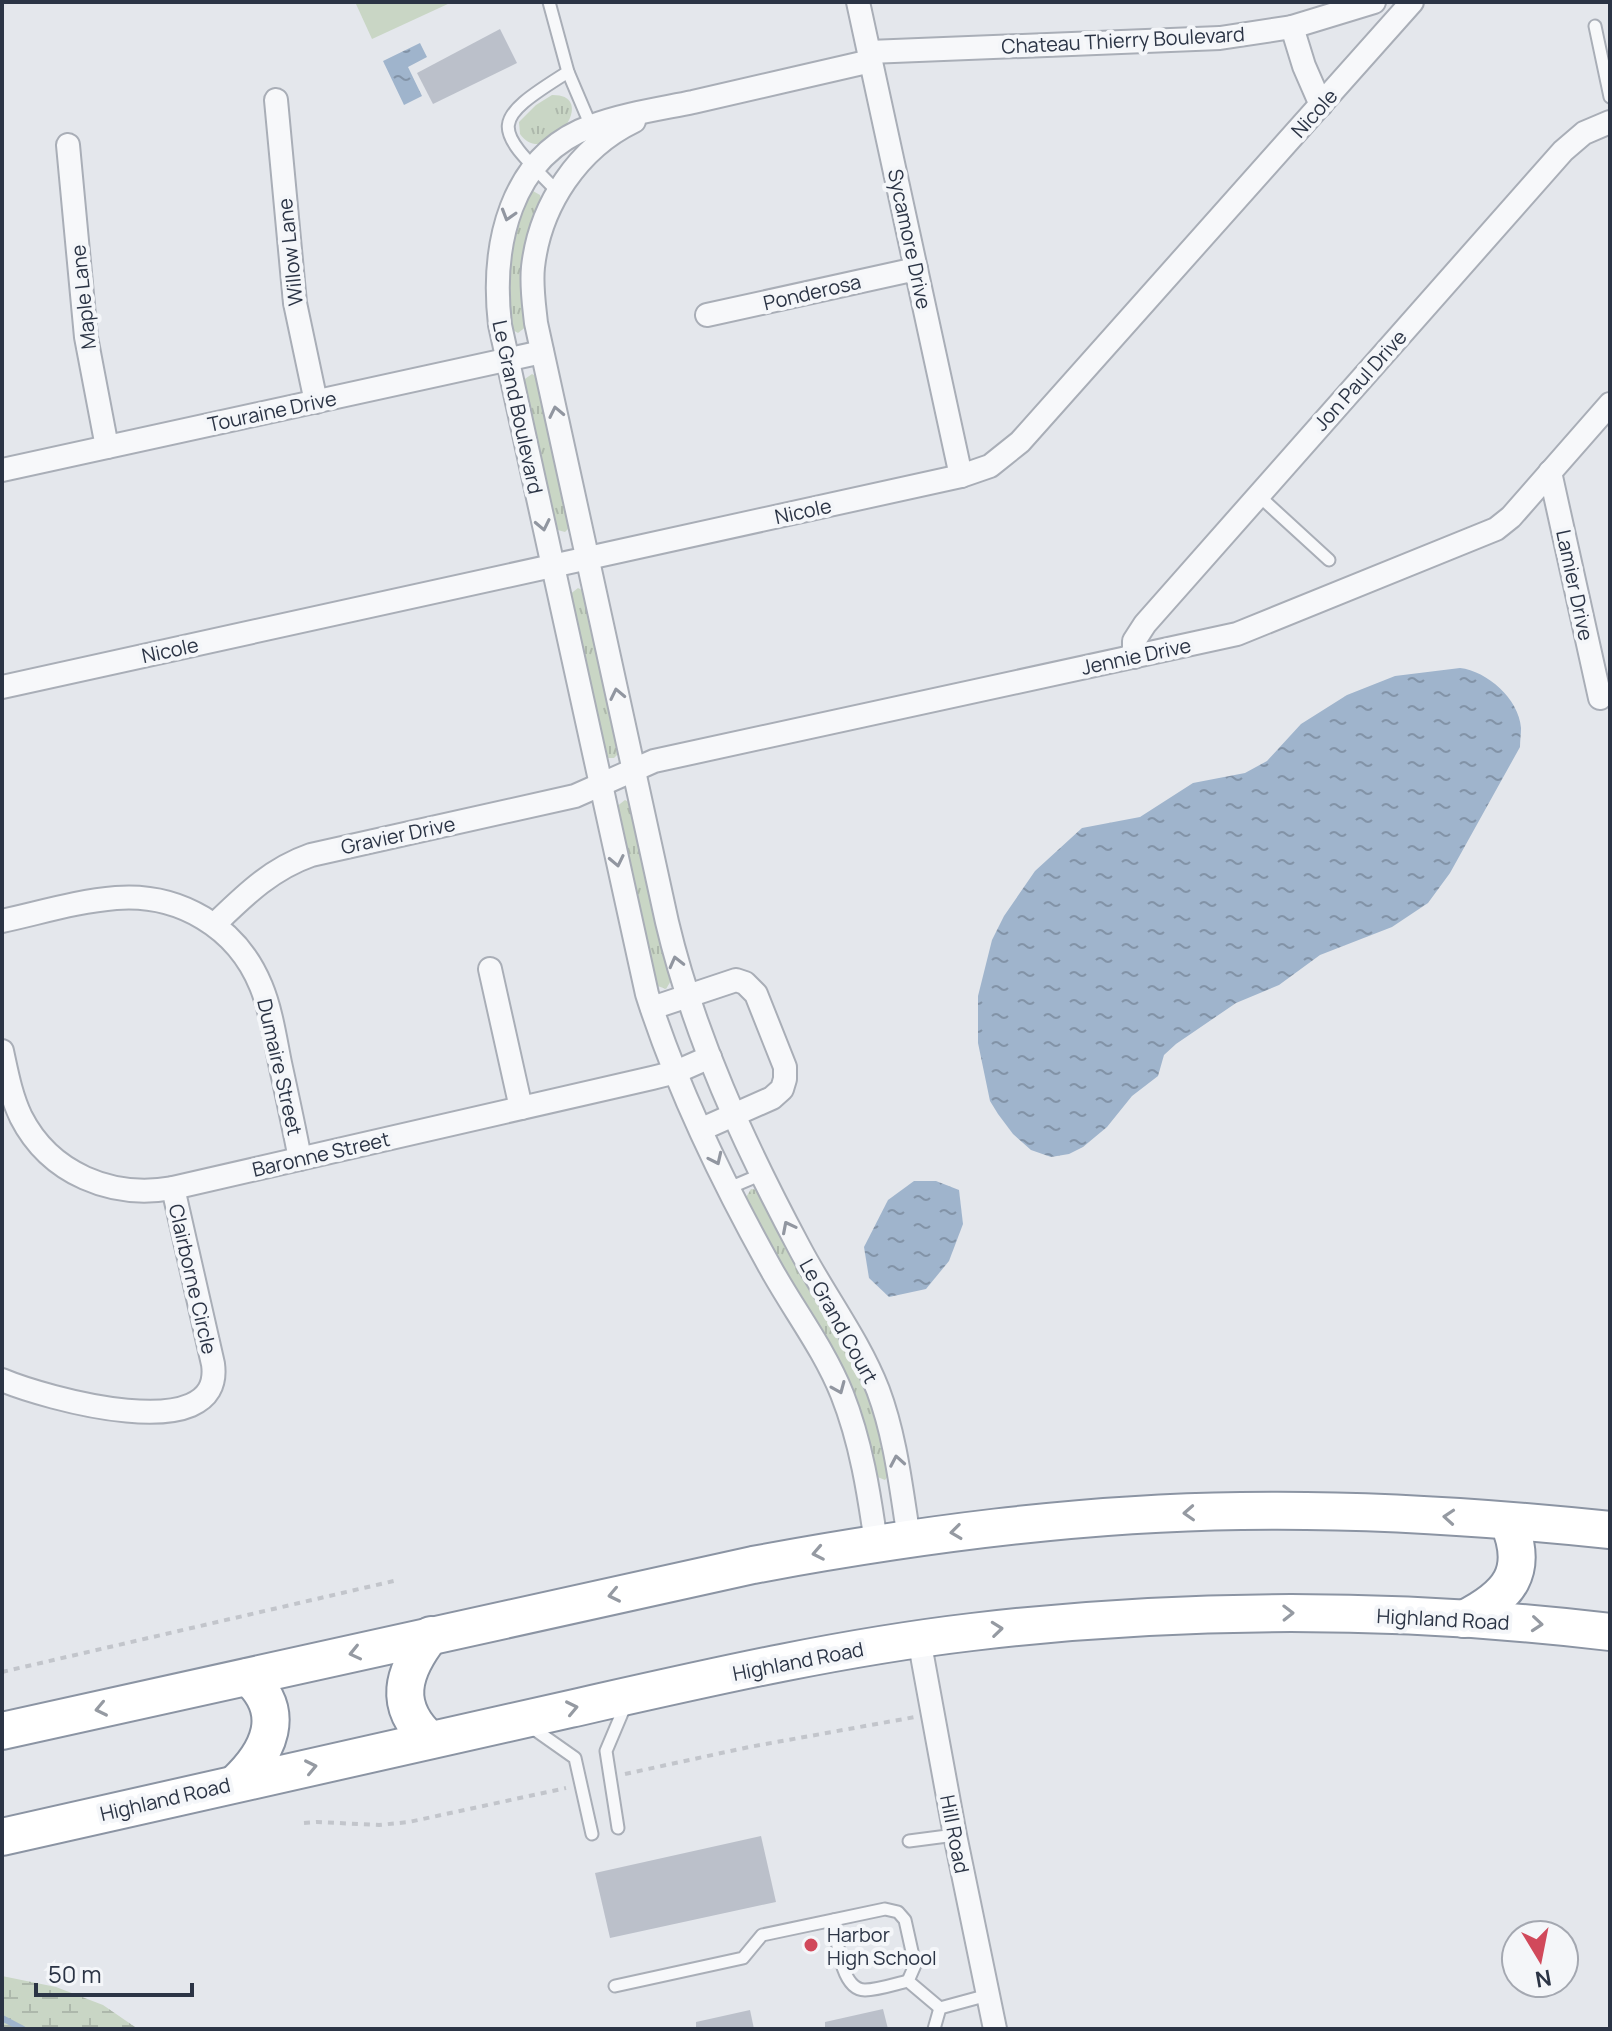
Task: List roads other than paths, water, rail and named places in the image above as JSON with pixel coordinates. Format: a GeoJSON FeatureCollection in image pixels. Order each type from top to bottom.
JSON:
{"type":"FeatureCollection","features":[{"type":"Feature","properties":{"kind":"highway"},"geometry":{"type":"LineString","coordinates":[[2,1731],[753,1565],[893,1541],[1018,1525],[1239,1511],[1334,1511],[1610,1530]]}},
{"type":"Feature","properties":{"kind":"highway"},"geometry":{"type":"LineString","coordinates":[[1464,1619],[1487,1607],[1511,1583],[1518,1549],[1508,1521]]}},
{"type":"Feature","properties":{"kind":"highway","name":"Highland Road"},"geometry":{"type":"LineString","coordinates":[[2,1837],[520,1719],[785,1662],[919,1639],[1040,1625],[1139,1618],[1296,1613],[1464,1619],[1610,1632]]}},
{"type":"Feature","properties":{"kind":"highway"},"geometry":{"type":"LineString","coordinates":[[430,1740],[412,1720],[406,1708],[405,1694],[411,1664],[431,1635]]}},
{"type":"Feature","properties":{"kind":"highway"},"geometry":{"type":"LineString","coordinates":[[236,1783],[262,1753],[271,1723],[266,1697],[248,1677]]}},
{"type":"Feature","properties":{"kind":"street","name":"Sycamore Drive"},"geometry":{"type":"LineString","coordinates":[[858,2],[961,476]]}},
{"type":"Feature","properties":{"kind":"street","name":"Chateau Thierry Boulevard"},"geometry":{"type":"LineString","coordinates":[[870,57],[1199,39],[1292,27],[1374,2]]}},
{"type":"Feature","properties":{"kind":"street","name":"Nicole"},"geometry":{"type":"LineString","coordinates":[[2,687],[961,476],[990,466],[1020,442],[1412,2]]}},
{"type":"Feature","properties":{"kind":"street"},"geometry":{"type":"LineString","coordinates":[[1292,27],[1321,105]]}},
{"type":"Feature","properties":{"kind":"street","name":"Le Grand Boulevard"},"geometry":{"type":"LineString","coordinates":[[600,784],[498,306],[500,247],[511,203],[533,167],[559,144],[591,126],[870,57]]}},
{"type":"Feature","properties":{"kind":"street","name":"Willow Lane"},"geometry":{"type":"LineString","coordinates":[[276,100],[295,303],[316,402]]}},
{"type":"Feature","properties":{"kind":"street","name":"Le Grand Boulevard"},"geometry":{"type":"LineString","coordinates":[[633,770],[536,323],[533,269],[540,232],[558,192],[574,168],[588,153],[628,124],[653,111]]}},
{"type":"Feature","properties":{"kind":"street","name":"Jon Paul Drive"},"geometry":{"type":"LineString","coordinates":[[1134,657],[1137,634],[1569,144],[1593,128],[1610,122]]}},
{"type":"Feature","properties":{"kind":"street","name":"Maple Lane"},"geometry":{"type":"LineString","coordinates":[[68,145],[86,337],[107,447]]}},
{"type":"Feature","properties":{"kind":"street","name":"Ponderosa"},"geometry":{"type":"LineString","coordinates":[[707,315],[916,269]]}},
{"type":"Feature","properties":{"kind":"street","name":"Touraine Drive"},"geometry":{"type":"LineString","coordinates":[[2,470],[542,352]]}},
{"type":"Feature","properties":{"kind":"street","name":"Jennie Drive"},"geometry":{"type":"LineString","coordinates":[[600,784],[654,761],[1252,629],[1504,524],[1610,404]]}},
{"type":"Feature","properties":{"kind":"street","name":"Lamier Drive"},"geometry":{"type":"LineString","coordinates":[[1550,472],[1600,698]]}},
{"type":"Feature","properties":{"kind":"street","name":"Le Grand Court"},"geometry":{"type":"LineString","coordinates":[[633,770],[686,996],[762,1174],[800,1250],[854,1340],[875,1384],[891,1431],[893,1541]]}},
{"type":"Feature","properties":{"kind":"street","name":"Le Grand Court"},"geometry":{"type":"LineString","coordinates":[[600,784],[636,949],[652,1008],[676,1072],[729,1188],[841,1392],[893,1541]]}},
{"type":"Feature","properties":{"kind":"street","name":"Gravier Drive"},"geometry":{"type":"LineString","coordinates":[[215,924],[265,878],[297,860],[341,847],[575,796],[600,784]]}},
{"type":"Feature","properties":{"kind":"street","name":"Dumaire Street"},"geometry":{"type":"LineString","coordinates":[[2,921],[96,901],[136,898],[184,907],[215,924],[244,955],[263,989],[300,1159]]}},
{"type":"Feature","properties":{"kind":"street"},"geometry":{"type":"LineString","coordinates":[[490,969],[521,1108]]}},
{"type":"Feature","properties":{"kind":"street"},"geometry":{"type":"LineString","coordinates":[[652,1008],[736,980],[749,986],[758,999],[785,1067],[782,1089],[772,1098],[702,1129]]}},
{"type":"Feature","properties":{"kind":"street","name":"Baronne Street"},"geometry":{"type":"LineString","coordinates":[[2,1051],[14,1102],[21,1117],[36,1140],[55,1160],[75,1174],[104,1186],[137,1191],[173,1188],[676,1072],[710,1057]]}},
{"type":"Feature","properties":{"kind":"street","name":"Clairborne Circle"},"geometry":{"type":"LineString","coordinates":[[2,1380],[50,1397],[113,1409],[181,1409],[193,1407],[206,1397],[213,1383],[213,1364],[173,1188]]}},
{"type":"Feature","properties":{"kind":"street","name":"Hill Road"},"geometry":{"type":"LineString","coordinates":[[919,1639],[995,2029]]}},
{"type":"Feature","properties":{"kind":"lane"},"geometry":{"type":"LineString","coordinates":[[549,2],[568,72],[591,126]]}},
{"type":"Feature","properties":{"kind":"lane"},"geometry":{"type":"LineString","coordinates":[[1595,26],[1610,97]]}},
{"type":"Feature","properties":{"kind":"lane"},"geometry":{"type":"LineString","coordinates":[[558,192],[511,142],[509,119],[523,101],[568,72]]}},
{"type":"Feature","properties":{"kind":"lane"},"geometry":{"type":"LineString","coordinates":[[1258,495],[1329,560]]}},
{"type":"Feature","properties":{"kind":"lane"},"geometry":{"type":"LineString","coordinates":[[729,1188],[762,1174]]}},
{"type":"Feature","properties":{"kind":"lane"},"geometry":{"type":"LineString","coordinates":[[618,1828],[606,1751],[629,1696]]}},
{"type":"Feature","properties":{"kind":"lane"},"geometry":{"type":"LineString","coordinates":[[520,1719],[575,1758],[592,1834]]}},
{"type":"Feature","properties":{"kind":"lane"},"geometry":{"type":"LineString","coordinates":[[909,1841],[955,1835]]}},
{"type":"Feature","properties":{"kind":"lane"},"geometry":{"type":"LineString","coordinates":[[615,1986],[743,1958],[762,1935],[885,1909],[898,1912],[905,1920],[915,1965],[908,1981]]}},
{"type":"Feature","properties":{"kind":"lane"},"geometry":{"type":"LineString","coordinates":[[834,1920],[845,1974],[852,1986],[863,1990],[908,1981]]}},
{"type":"Feature","properties":{"kind":"lane"},"geometry":{"type":"LineString","coordinates":[[908,1981],[940,2008]]}},
{"type":"Feature","properties":{"kind":"lane"},"geometry":{"type":"LineString","coordinates":[[940,2008],[988,1995]]}},
{"type":"Feature","properties":{"kind":"lane"},"geometry":{"type":"LineString","coordinates":[[934,2029],[940,2008]]}},
{"type":"Feature","properties":{"kind":"water"},"geometry":{"type":"Polygon","coordinates":[[[420,43],[427,57],[408,67],[422,96],[404,105],[383,61],[420,43]]]}},
{"type":"Feature","properties":{"kind":"water"},"geometry":{"type":"Polygon","coordinates":[[[1460,668],[1491,681],[1508,697],[1519,717],[1520,747],[1450,873],[1428,903],[1392,927],[1320,955],[1279,985],[1236,1003],[1176,1044],[1164,1055],[1158,1076],[1132,1096],[1107,1127],[1083,1147],[1069,1154],[1051,1157],[1031,1150],[1013,1134],[990,1101],[978,1043],[978,996],[992,940],[1004,916],[1035,871],[1082,828],[1140,817],[1193,783],[1245,773],[1267,761],[1301,724],[1347,695],[1395,676],[1460,668]]]}},
{"type":"Feature","properties":{"kind":"water"},"geometry":{"type":"Polygon","coordinates":[[[914,1181],[936,1181],[959,1190],[963,1224],[949,1261],[926,1289],[889,1297],[869,1278],[864,1247],[888,1200],[914,1181]]]}},
{"type":"Feature","properties":{"kind":"waterway"},"geometry":{"type":"LineString","coordinates":[[2,2018],[23,2029]]}},
{"type":"Feature","properties":{"kind":"place","name":"Harbor High School"},"geometry":{"type":"Point","coordinates":[811,1945]}}]}
